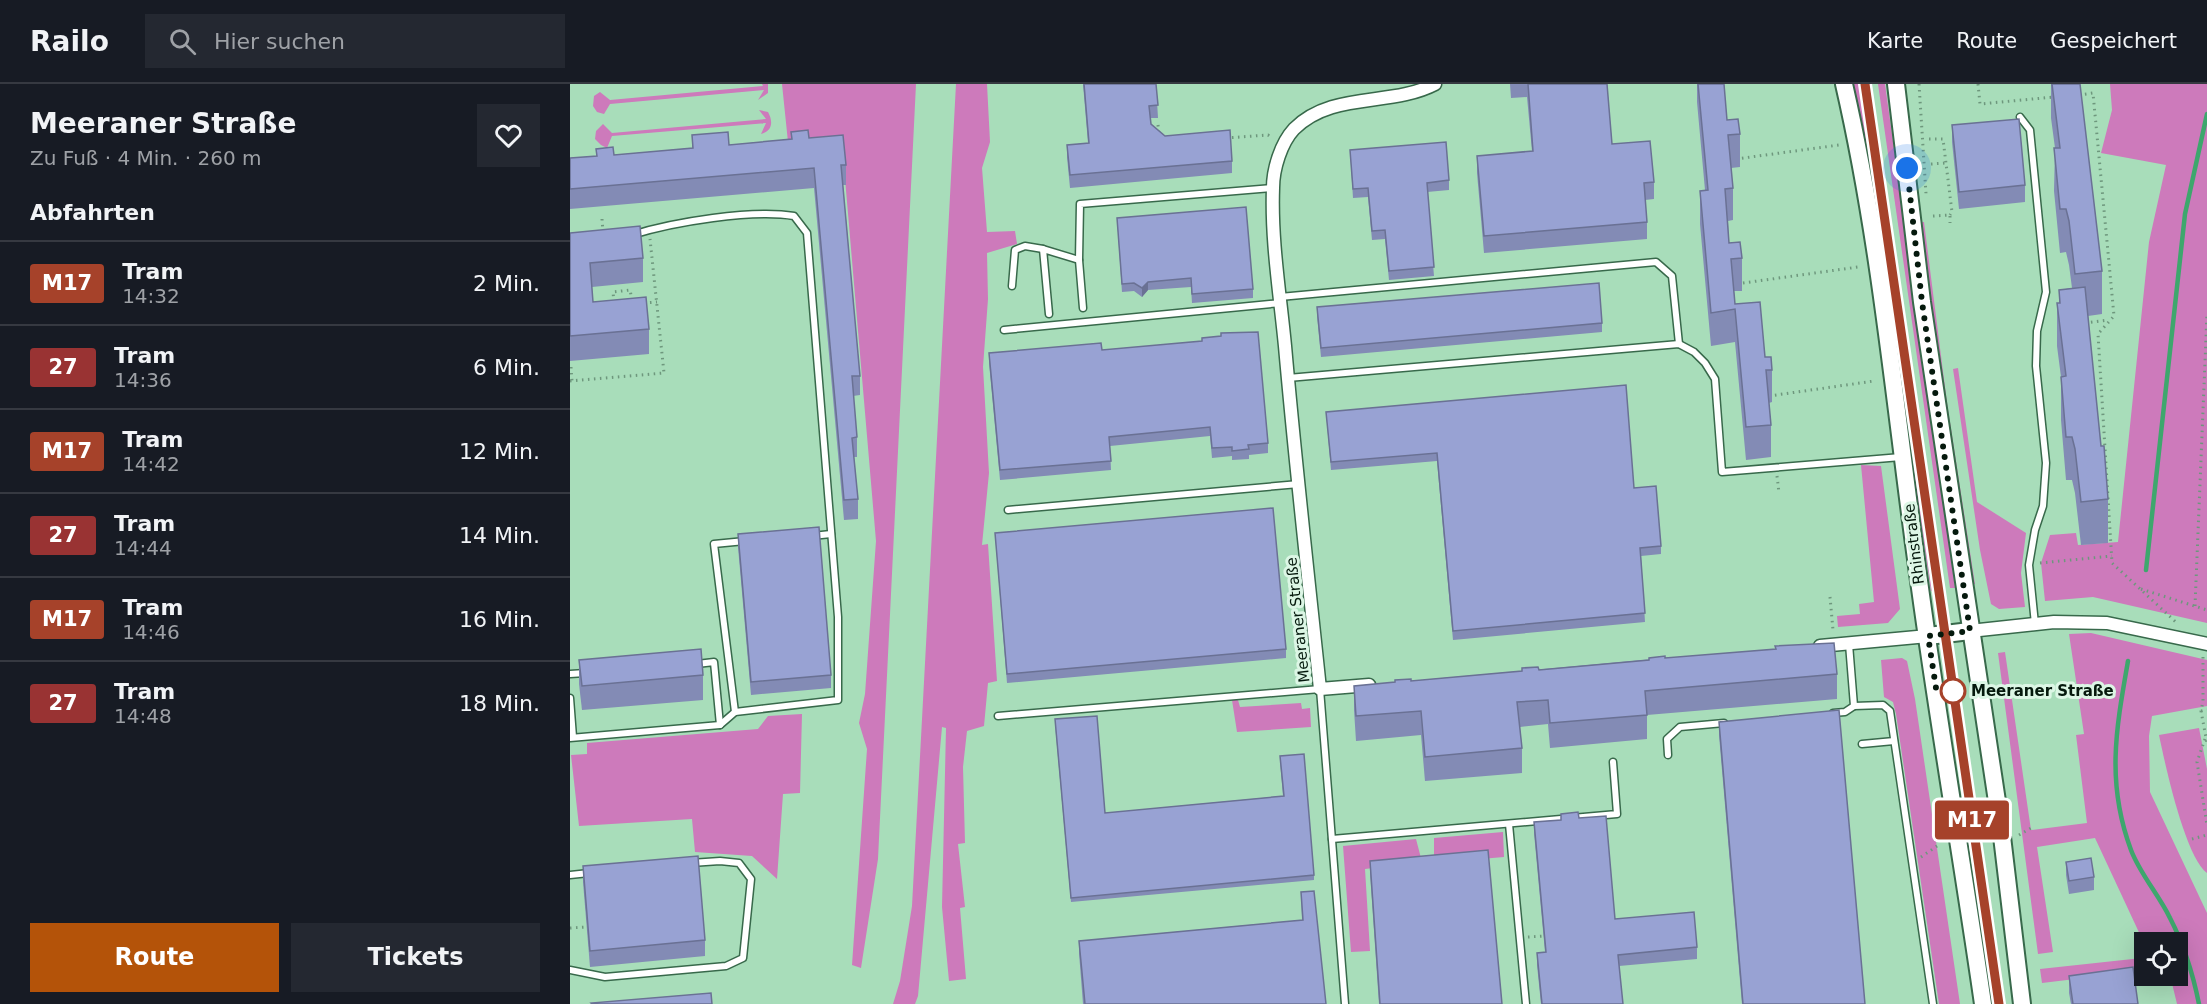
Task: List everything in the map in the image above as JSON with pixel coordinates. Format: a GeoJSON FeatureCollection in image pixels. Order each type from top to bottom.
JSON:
{"type":"FeatureCollection","features":[{"type":"Feature","properties":{"kind":"main road","name":"Rhinstraße"},"geometry":{"type":"LineString","coordinates":[[1844,84],[1858,144],[1983,1004]]}},
{"type":"Feature","properties":{"kind":"main road"},"geometry":{"type":"LineString","coordinates":[[1896,84],[1922,302],[2001,828],[2022,1004]]}},
{"type":"Feature","properties":{"kind":"main road"},"geometry":{"type":"LineString","coordinates":[[1928,636],[1970,631]]}},
{"type":"Feature","properties":{"kind":"street","name":"Meeraner Straße"},"geometry":{"type":"LineString","coordinates":[[1384,684],[1320,689],[1288,378],[1273,188],[1284,143],[1294,129],[1306,120],[1342,104],[1410,94],[1435,84]]}},
{"type":"Feature","properties":{"kind":"street"},"geometry":{"type":"LineString","coordinates":[[1970,631],[2035,624],[2107,623],[2205,649]]}},
{"type":"Feature","properties":{"kind":"street"},"geometry":{"type":"LineString","coordinates":[[1801,648],[1928,636]]}},
{"type":"Feature","properties":{"kind":"lane"},"geometry":{"type":"LineString","coordinates":[[2020,117],[2030,129],[2046,292],[2037,331],[2036,366],[2046,463],[2043,506],[2035,530],[2029,566],[2035,624]]}},
{"type":"Feature","properties":{"kind":"lane"},"geometry":{"type":"LineString","coordinates":[[1083,308],[1079,260],[1080,204],[1273,188]]}},
{"type":"Feature","properties":{"kind":"lane"},"geometry":{"type":"LineString","coordinates":[[570,698],[572,737],[720,725],[735,712],[838,700],[838,617],[807,233],[794,216],[776,213],[667,225],[604,242]]}},
{"type":"Feature","properties":{"kind":"lane"},"geometry":{"type":"LineString","coordinates":[[1012,286],[1015,250],[1025,246],[1079,260]]}},
{"type":"Feature","properties":{"kind":"lane"},"geometry":{"type":"LineString","coordinates":[[1043,249],[1048,314]]}},
{"type":"Feature","properties":{"kind":"lane"},"geometry":{"type":"LineString","coordinates":[[1005,330],[1656,262],[1672,276],[1679,344]]}},
{"type":"Feature","properties":{"kind":"lane"},"geometry":{"type":"LineString","coordinates":[[1288,378],[1679,344],[1694,352],[1705,363],[1715,379],[1722,472],[1904,456]]}},
{"type":"Feature","properties":{"kind":"lane"},"geometry":{"type":"LineString","coordinates":[[1008,510],[1299,484]]}},
{"type":"Feature","properties":{"kind":"lane"},"geometry":{"type":"LineString","coordinates":[[808,536],[831,534]]}},
{"type":"Feature","properties":{"kind":"lane"},"geometry":{"type":"LineString","coordinates":[[735,712],[714,544],[749,541]]}},
{"type":"Feature","properties":{"kind":"lane"},"geometry":{"type":"LineString","coordinates":[[1849,644],[1854,706]]}},
{"type":"Feature","properties":{"kind":"lane"},"geometry":{"type":"LineString","coordinates":[[692,664],[714,662],[720,725]]}},
{"type":"Feature","properties":{"kind":"lane"},"geometry":{"type":"LineString","coordinates":[[570,674],[592,672]]}},
{"type":"Feature","properties":{"kind":"lane"},"geometry":{"type":"LineString","coordinates":[[998,716],[1320,689],[1345,1004]]}},
{"type":"Feature","properties":{"kind":"lane"},"geometry":{"type":"LineString","coordinates":[[1822,714],[1845,712],[1854,706],[1883,705],[1890,711],[1932,1004]]}},
{"type":"Feature","properties":{"kind":"lane"},"geometry":{"type":"LineString","coordinates":[[1668,755],[1667,739],[1680,727],[1732,722]]}},
{"type":"Feature","properties":{"kind":"lane"},"geometry":{"type":"LineString","coordinates":[[1862,744],[1894,741]]}},
{"type":"Feature","properties":{"kind":"lane"},"geometry":{"type":"LineString","coordinates":[[1332,839],[1617,814],[1613,762]]}},
{"type":"Feature","properties":{"kind":"lane"},"geometry":{"type":"LineString","coordinates":[[1509,824],[1526,1004]]}},
{"type":"Feature","properties":{"kind":"lane"},"geometry":{"type":"LineString","coordinates":[[570,970],[605,977],[726,966],[743,958],[751,879],[739,863],[720,861],[685,864]]}},
{"type":"Feature","properties":{"kind":"lane"},"geometry":{"type":"LineString","coordinates":[[570,874],[593,872]]}},
{"type":"Feature","properties":{"kind":"path"},"geometry":{"type":"LineString","coordinates":[[1978,84],[1980,104],[2060,96]]}},
{"type":"Feature","properties":{"kind":"path"},"geometry":{"type":"LineString","coordinates":[[2071,95],[2093,93],[2114,316],[2098,334],[2112,563],[2186,631]]}},
{"type":"Feature","properties":{"kind":"path"},"geometry":{"type":"LineString","coordinates":[[1158,125],[1160,144]]}},
{"type":"Feature","properties":{"kind":"path"},"geometry":{"type":"LineString","coordinates":[[1225,138],[1268,135],[1272,138]]}},
{"type":"Feature","properties":{"kind":"path"},"geometry":{"type":"LineString","coordinates":[[1929,139],[1943,139],[1952,212],[1950,223]]}},
{"type":"Feature","properties":{"kind":"path"},"geometry":{"type":"LineString","coordinates":[[1728,160],[1839,146]]}},
{"type":"Feature","properties":{"kind":"path"},"geometry":{"type":"LineString","coordinates":[[1931,164],[1946,163]]}},
{"type":"Feature","properties":{"kind":"path"},"geometry":{"type":"LineString","coordinates":[[1933,216],[1950,215]]}},
{"type":"Feature","properties":{"kind":"path"},"geometry":{"type":"LineString","coordinates":[[602,219],[604,242]]}},
{"type":"Feature","properties":{"kind":"path"},"geometry":{"type":"LineString","coordinates":[[571,367],[571,381],[664,373],[649,230]]}},
{"type":"Feature","properties":{"kind":"path"},"geometry":{"type":"LineString","coordinates":[[1743,283],[1858,267]]}},
{"type":"Feature","properties":{"kind":"path"},"geometry":{"type":"LineString","coordinates":[[614,305],[613,292],[630,290],[632,304]]}},
{"type":"Feature","properties":{"kind":"path"},"geometry":{"type":"LineString","coordinates":[[605,306],[657,302]]}},
{"type":"Feature","properties":{"kind":"path"},"geometry":{"type":"LineString","coordinates":[[2195,606],[2207,314]]}},
{"type":"Feature","properties":{"kind":"path"},"geometry":{"type":"LineString","coordinates":[[2079,323],[2110,320]]}},
{"type":"Feature","properties":{"kind":"path"},"geometry":{"type":"LineString","coordinates":[[1765,397],[1874,381]]}},
{"type":"Feature","properties":{"kind":"path"},"geometry":{"type":"LineString","coordinates":[[1776,468],[1779,493]]}},
{"type":"Feature","properties":{"kind":"path"},"geometry":{"type":"LineString","coordinates":[[2029,566],[2056,560],[2112,556]]}},
{"type":"Feature","properties":{"kind":"path"},"geometry":{"type":"LineString","coordinates":[[2139,589],[2207,610]]}},
{"type":"Feature","properties":{"kind":"path"},"geometry":{"type":"LineString","coordinates":[[1830,597],[1833,630]]}},
{"type":"Feature","properties":{"kind":"path"},"geometry":{"type":"LineString","coordinates":[[2205,649],[2203,701],[2200,711],[2207,743]]}},
{"type":"Feature","properties":{"kind":"path"},"geometry":{"type":"LineString","coordinates":[[2200,711],[2207,710]]}},
{"type":"Feature","properties":{"kind":"path"},"geometry":{"type":"LineString","coordinates":[[2206,737],[2197,762],[2205,799],[2207,825]]}},
{"type":"Feature","properties":{"kind":"path"},"geometry":{"type":"LineString","coordinates":[[2019,835],[2031,828]]}},
{"type":"Feature","properties":{"kind":"path"},"geometry":{"type":"LineString","coordinates":[[2192,839],[2207,835]]}},
{"type":"Feature","properties":{"kind":"path"},"geometry":{"type":"LineString","coordinates":[[1912,863],[1940,844]]}},
{"type":"Feature","properties":{"kind":"path"},"geometry":{"type":"LineString","coordinates":[[570,928],[586,927]]}},
{"type":"Feature","properties":{"kind":"path"},"geometry":{"type":"LineString","coordinates":[[1520,938],[1544,936]]}},
{"type":"Feature","properties":{"kind":"shaded area"},"geometry":{"type":"Polygon","coordinates":[[[762,84],[768,84],[768,93],[758,100],[764,90],[610,104],[604,114],[597,112],[593,106],[594,96],[600,92],[610,100],[763,86],[762,84]]]}},
{"type":"Feature","properties":{"kind":"shaded area"},"geometry":{"type":"Polygon","coordinates":[[[782,84],[916,84],[878,859],[861,968],[852,965],[867,749],[859,723],[865,694],[876,541],[843,155],[788,142],[782,84]]]}},
{"type":"Feature","properties":{"kind":"shaded area"},"geometry":{"type":"Polygon","coordinates":[[[956,84],[987,84],[990,142],[982,168],[987,232],[1015,231],[1017,244],[987,253],[988,299],[983,367],[989,473],[982,545],[988,544],[997,681],[988,683],[984,726],[967,731],[963,767],[965,843],[958,844],[965,907],[960,908],[966,979],[949,981],[942,907],[946,728],[942,727],[918,996],[915,1004],[893,1004],[900,981],[912,906],[956,84]]]}},
{"type":"Feature","properties":{"kind":"shaded area"},"geometry":{"type":"Polygon","coordinates":[[[1852,84],[1862,84],[1936,590],[1931,591],[1869,165],[1852,84]]]}},
{"type":"Feature","properties":{"kind":"shaded area"},"geometry":{"type":"Polygon","coordinates":[[[1878,84],[1885,84],[1955,588],[1950,588],[1878,84]]]}},
{"type":"Feature","properties":{"kind":"shaded area"},"geometry":{"type":"Polygon","coordinates":[[[2110,84],[2207,84],[2207,623],[2093,597],[2045,601],[2041,563],[2050,535],[2076,533],[2078,545],[2118,542],[2149,242],[2166,165],[2101,153],[2112,110],[2110,84]]]}},
{"type":"Feature","properties":{"kind":"shaded area"},"geometry":{"type":"Polygon","coordinates":[[[759,110],[768,112],[771,119],[768,131],[761,134],[766,123],[612,136],[607,148],[595,139],[596,131],[603,124],[612,133],[766,119],[759,110]]]}},
{"type":"Feature","properties":{"kind":"shaded area"},"geometry":{"type":"Polygon","coordinates":[[[1922,222],[1924,222],[1947,403],[1975,584],[1971,585],[1931,312],[1922,222]]]}},
{"type":"Feature","properties":{"kind":"shaded area"},"geometry":{"type":"Polygon","coordinates":[[[1958,368],[1977,502],[2026,533],[2021,573],[2025,607],[1999,609],[1991,604],[1980,550],[1953,369],[1958,368]]]}},
{"type":"Feature","properties":{"kind":"shaded area"},"geometry":{"type":"Polygon","coordinates":[[[1861,465],[1881,466],[1900,609],[1888,623],[1838,627],[1837,616],[1860,614],[1859,604],[1874,602],[1861,465]]]}},
{"type":"Feature","properties":{"kind":"shaded area"},"geometry":{"type":"Polygon","coordinates":[[[2091,633],[2207,660],[2207,706],[2152,716],[2149,736],[2150,792],[2207,913],[2207,1004],[2177,1004],[2173,986],[2188,986],[2188,932],[2139,932],[2095,838],[2037,847],[2053,952],[2038,954],[1998,653],[2005,652],[2031,830],[2087,823],[2076,735],[2084,734],[2069,634],[2091,633]]]}},
{"type":"Feature","properties":{"kind":"shaded area"},"geometry":{"type":"Polygon","coordinates":[[[1902,658],[1907,661],[1915,699],[1960,1004],[1939,1004],[1896,714],[1893,702],[1884,697],[1881,660],[1902,658]]]}},
{"type":"Feature","properties":{"kind":"shaded area"},"geometry":{"type":"Polygon","coordinates":[[[1232,700],[1238,700],[1240,707],[1301,703],[1302,709],[1310,708],[1311,727],[1237,732],[1232,700]]]}},
{"type":"Feature","properties":{"kind":"shaded area"},"geometry":{"type":"Polygon","coordinates":[[[802,714],[800,793],[783,794],[777,879],[752,856],[695,852],[692,819],[579,826],[571,755],[587,754],[587,743],[758,729],[768,716],[802,714]]]}},
{"type":"Feature","properties":{"kind":"shaded area"},"geometry":{"type":"Polygon","coordinates":[[[2199,728],[2207,769],[2207,873],[2199,864],[2184,830],[2159,735],[2199,728]]]}},
{"type":"Feature","properties":{"kind":"shaded area"},"geometry":{"type":"Polygon","coordinates":[[[1503,832],[1504,857],[1434,863],[1434,838],[1503,832]]]}},
{"type":"Feature","properties":{"kind":"shaded area"},"geometry":{"type":"Polygon","coordinates":[[[1416,839],[1422,862],[1365,869],[1370,951],[1351,952],[1343,846],[1416,839]]]}},
{"type":"Feature","properties":{"kind":"shaded area"},"geometry":{"type":"Polygon","coordinates":[[[2134,959],[2134,972],[2042,983],[2040,969],[2134,959]]]}},
{"type":"Feature","properties":{"kind":"building"},"geometry":{"type":"Polygon","coordinates":[[[1084,84],[1156,84],[1158,105],[1149,106],[1151,124],[1165,136],[1230,130],[1232,161],[1070,175],[1067,145],[1089,143],[1084,84]]]}},
{"type":"Feature","properties":{"kind":"building"},"geometry":{"type":"Polygon","coordinates":[[[1528,84],[1607,84],[1612,144],[1650,141],[1654,182],[1644,183],[1647,222],[1484,236],[1477,156],[1533,151],[1528,84]]]}},
{"type":"Feature","properties":{"kind":"building"},"geometry":{"type":"Polygon","coordinates":[[[1698,84],[1724,84],[1727,120],[1738,119],[1740,134],[1728,135],[1733,188],[1725,189],[1729,243],[1740,242],[1742,258],[1731,259],[1735,304],[1760,302],[1765,357],[1771,357],[1772,370],[1766,370],[1771,425],[1746,427],[1735,309],[1711,313],[1700,191],[1708,190],[1698,84]]]}},
{"type":"Feature","properties":{"kind":"building"},"geometry":{"type":"Polygon","coordinates":[[[2052,84],[2080,84],[2102,271],[2075,274],[2069,221],[2066,209],[2060,209],[2054,148],[2060,148],[2052,84]]]}},
{"type":"Feature","properties":{"kind":"building"},"geometry":{"type":"Polygon","coordinates":[[[2019,119],[2025,185],[1959,192],[1952,125],[2019,119]]]}},
{"type":"Feature","properties":{"kind":"building"},"geometry":{"type":"Polygon","coordinates":[[[808,130],[809,138],[843,135],[846,165],[841,165],[860,376],[852,376],[857,437],[852,438],[858,499],[844,500],[814,168],[570,189],[570,158],[597,156],[596,149],[613,147],[614,155],[693,148],[692,135],[728,132],[729,145],[792,139],[791,132],[808,130]]]}},
{"type":"Feature","properties":{"kind":"building"},"geometry":{"type":"Polygon","coordinates":[[[1446,142],[1449,180],[1427,183],[1434,267],[1389,271],[1385,230],[1372,231],[1368,188],[1353,189],[1350,150],[1446,142]]]}},
{"type":"Feature","properties":{"kind":"building"},"geometry":{"type":"Polygon","coordinates":[[[1246,207],[1253,289],[1192,294],[1191,278],[1148,282],[1142,288],[1134,283],[1122,284],[1117,218],[1246,207]]]}},
{"type":"Feature","properties":{"kind":"building"},"geometry":{"type":"Polygon","coordinates":[[[640,226],[643,258],[590,263],[593,302],[646,297],[649,329],[570,336],[570,233],[640,226]]]}},
{"type":"Feature","properties":{"kind":"building"},"geometry":{"type":"Polygon","coordinates":[[[1599,283],[1602,323],[1321,348],[1317,307],[1599,283]]]}},
{"type":"Feature","properties":{"kind":"building"},"geometry":{"type":"Polygon","coordinates":[[[2085,287],[2108,499],[2081,502],[2075,449],[2072,437],[2066,437],[2061,377],[2066,376],[2057,303],[2060,303],[2059,290],[2085,287]]]}},
{"type":"Feature","properties":{"kind":"building"},"geometry":{"type":"Polygon","coordinates":[[[1258,332],[1268,443],[1248,445],[1249,449],[1232,451],[1232,447],[1212,448],[1210,427],[1109,437],[1111,461],[1000,470],[989,353],[1101,343],[1102,350],[1202,341],[1202,338],[1221,336],[1221,333],[1258,332]]]}},
{"type":"Feature","properties":{"kind":"building"},"geometry":{"type":"Polygon","coordinates":[[[1626,385],[1634,488],[1656,486],[1661,546],[1640,548],[1645,613],[1453,631],[1437,453],[1331,462],[1326,412],[1626,385]]]}},
{"type":"Feature","properties":{"kind":"building"},"geometry":{"type":"Polygon","coordinates":[[[1273,508],[1286,649],[1007,674],[995,533],[1273,508]]]}},
{"type":"Feature","properties":{"kind":"building"},"geometry":{"type":"Polygon","coordinates":[[[819,527],[831,675],[751,682],[738,534],[819,527]]]}},
{"type":"Feature","properties":{"kind":"building"},"geometry":{"type":"Polygon","coordinates":[[[1834,643],[1837,674],[1645,691],[1647,715],[1550,723],[1548,700],[1517,702],[1522,748],[1425,757],[1421,711],[1356,716],[1354,686],[1395,682],[1395,680],[1411,679],[1411,681],[1522,671],[1522,668],[1538,667],[1539,670],[1649,660],[1649,658],[1665,656],[1665,658],[1776,649],[1775,646],[1834,643]]]}},
{"type":"Feature","properties":{"kind":"building"},"geometry":{"type":"Polygon","coordinates":[[[701,649],[703,675],[582,686],[579,660],[701,649]]]}},
{"type":"Feature","properties":{"kind":"building"},"geometry":{"type":"Polygon","coordinates":[[[1839,710],[1865,1004],[1743,1004],[1719,722],[1839,710]]]}},
{"type":"Feature","properties":{"kind":"building"},"geometry":{"type":"Polygon","coordinates":[[[1097,716],[1105,813],[1284,796],[1280,756],[1304,754],[1314,875],[1071,898],[1055,719],[1097,716]]]}},
{"type":"Feature","properties":{"kind":"building"},"geometry":{"type":"Polygon","coordinates":[[[1578,812],[1579,818],[1606,816],[1615,919],[1694,912],[1697,947],[1618,955],[1623,1004],[1542,1004],[1537,953],[1546,952],[1534,822],[1561,820],[1561,814],[1578,812]]]}},
{"type":"Feature","properties":{"kind":"building"},"geometry":{"type":"Polygon","coordinates":[[[1488,850],[1502,1004],[1380,1004],[1370,861],[1488,850]]]}},
{"type":"Feature","properties":{"kind":"building"},"geometry":{"type":"Polygon","coordinates":[[[698,856],[705,940],[590,951],[583,866],[698,856]]]}},
{"type":"Feature","properties":{"kind":"building"},"geometry":{"type":"Polygon","coordinates":[[[2091,858],[2094,877],[2069,881],[2066,862],[2091,858]]]}},
{"type":"Feature","properties":{"kind":"building"},"geometry":{"type":"Polygon","coordinates":[[[1314,891],[1326,1004],[1085,1004],[1079,941],[1303,920],[1301,892],[1314,891]]]}},
{"type":"Feature","properties":{"kind":"building"},"geometry":{"type":"Polygon","coordinates":[[[2133,967],[2138,1004],[2073,1004],[2069,976],[2133,967]]]}},
{"type":"Feature","properties":{"kind":"building"},"geometry":{"type":"Polygon","coordinates":[[[711,993],[712,1004],[591,1003],[711,993]]]}},
{"type":"Feature","properties":{"kind":"waterway"},"geometry":{"type":"LineString","coordinates":[[2146,570],[2185,214],[2207,114]]}},
{"type":"Feature","properties":{"kind":"waterway"},"geometry":{"type":"LineString","coordinates":[[2128,661],[2117,733],[2118,802],[2135,859],[2166,909],[2180,939],[2199,1004]]}},
{"type":"Feature","properties":{"kind":"tram line"},"geometry":{"type":"LineString","coordinates":[[1865,84],[1998,1004]]}},
{"type":"Feature","properties":{"kind":"tram line","name":"M17"},"geometry":{"type":"LineString","coordinates":[[1865,84],[1999,1004]]}},
{"type":"Feature","properties":{"kind":"place","name":"Meeraner Straße"},"geometry":{"type":"Point","coordinates":[1953,691]}},
{"type":"Feature","properties":{"kind":"route"},"geometry":{"type":"LineString","coordinates":[[1907,168],[1922,302],[1970,631],[1928,636],[1936,688],[1953,691]]}}]}
